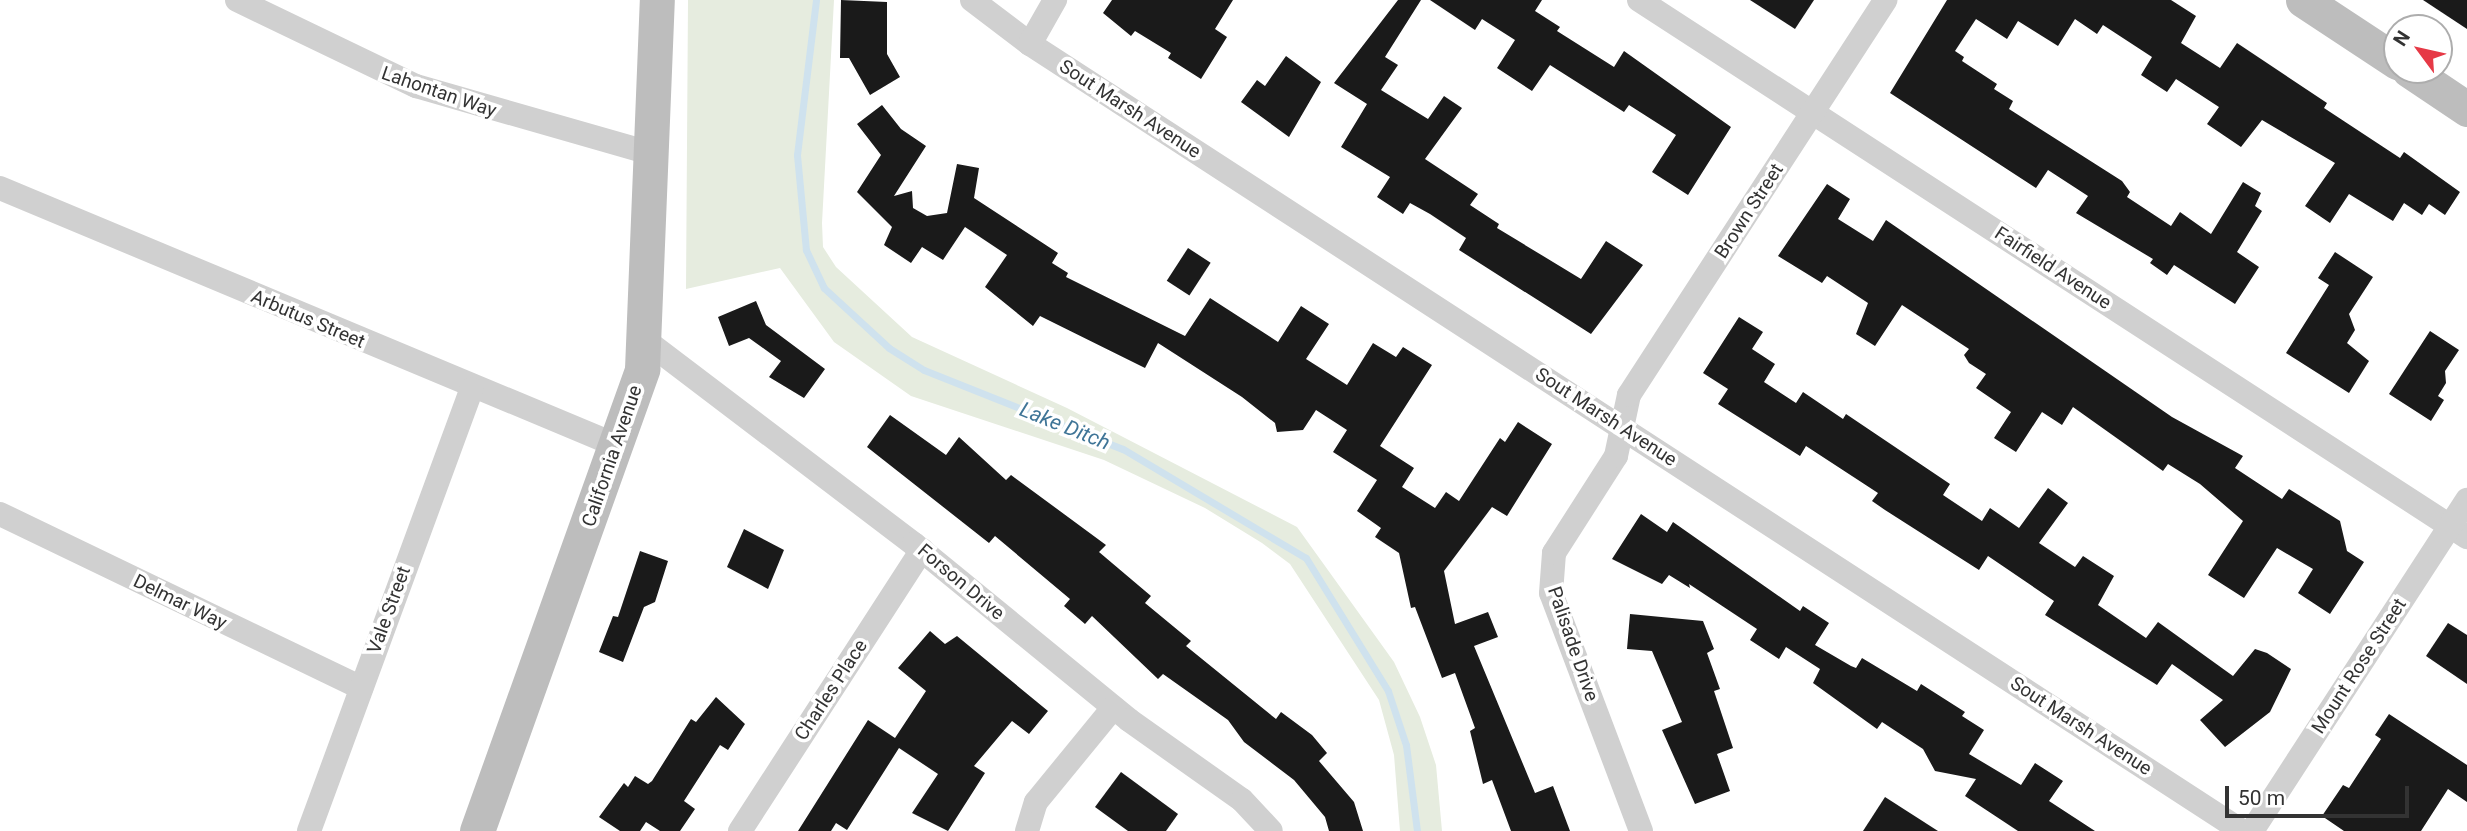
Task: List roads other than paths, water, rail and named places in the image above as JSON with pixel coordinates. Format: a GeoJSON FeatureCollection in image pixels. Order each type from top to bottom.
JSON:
{"type":"FeatureCollection","features":[{"type":"Feature","properties":{"kind":"main road","name":"California Avenue"},"geometry":{"type":"LineString","coordinates":[[480,820],[633,404],[645,340],[657,0]]}},
{"type":"Feature","properties":{"kind":"main road"},"geometry":{"type":"LineString","coordinates":[[2303,0],[2383,53]]}},
{"type":"Feature","properties":{"kind":"main road"},"geometry":{"type":"LineString","coordinates":[[2430,84],[2467,109]]}},
{"type":"Feature","properties":{"kind":"street","name":"Lahontan Way"},"geometry":{"type":"LineString","coordinates":[[237,0],[416,86],[653,154]]}},
{"type":"Feature","properties":{"kind":"street","name":"Sout Marsh Avenue"},"geometry":{"type":"LineString","coordinates":[[972,0],[1030,44],[2242,831]]}},
{"type":"Feature","properties":{"kind":"street"},"geometry":{"type":"LineString","coordinates":[[1030,44],[1055,0]]}},
{"type":"Feature","properties":{"kind":"street","name":"Fairfield Avenue"},"geometry":{"type":"LineString","coordinates":[[1639,0],[2458,531]]}},
{"type":"Feature","properties":{"kind":"street","name":"Brown Street"},"geometry":{"type":"LineString","coordinates":[[1622,426],[1629,395],[1886,0]]}},
{"type":"Feature","properties":{"kind":"street","name":"Arbutus Street"},"geometry":{"type":"LineString","coordinates":[[0,188],[471,389],[618,446]]}},
{"type":"Feature","properties":{"kind":"street","name":"Forson Drive"},"geometry":{"type":"LineString","coordinates":[[645,340],[922,550],[1113,708],[1242,800],[1271,831]]}},
{"type":"Feature","properties":{"kind":"street","name":"Vale Street"},"geometry":{"type":"LineString","coordinates":[[309,831],[471,389]]}},
{"type":"Feature","properties":{"kind":"street","name":"Palisade Drive"},"geometry":{"type":"LineString","coordinates":[[1622,426],[1616,456],[1554,553],[1550,572],[1551,593],[1641,831]]}},
{"type":"Feature","properties":{"kind":"street","name":"Mount Rose Street"},"geometry":{"type":"LineString","coordinates":[[2252,831],[2458,531],[2467,500]]}},
{"type":"Feature","properties":{"kind":"street","name":"Delmar Way"},"geometry":{"type":"LineString","coordinates":[[0,514],[361,688]]}},
{"type":"Feature","properties":{"kind":"street","name":"Charles Place"},"geometry":{"type":"LineString","coordinates":[[740,831],[922,550]]}},
{"type":"Feature","properties":{"kind":"street"},"geometry":{"type":"LineString","coordinates":[[1027,831],[1036,802],[1113,708]]}},
{"type":"Feature","properties":{"kind":"waterway","name":"Lake Ditch"},"geometry":{"type":"LineString","coordinates":[[816,0],[797,155],[806,250],[824,288],[889,348],[924,370],[1123,449],[1306,558],[1388,691],[1406,745],[1417,831]]}}]}
